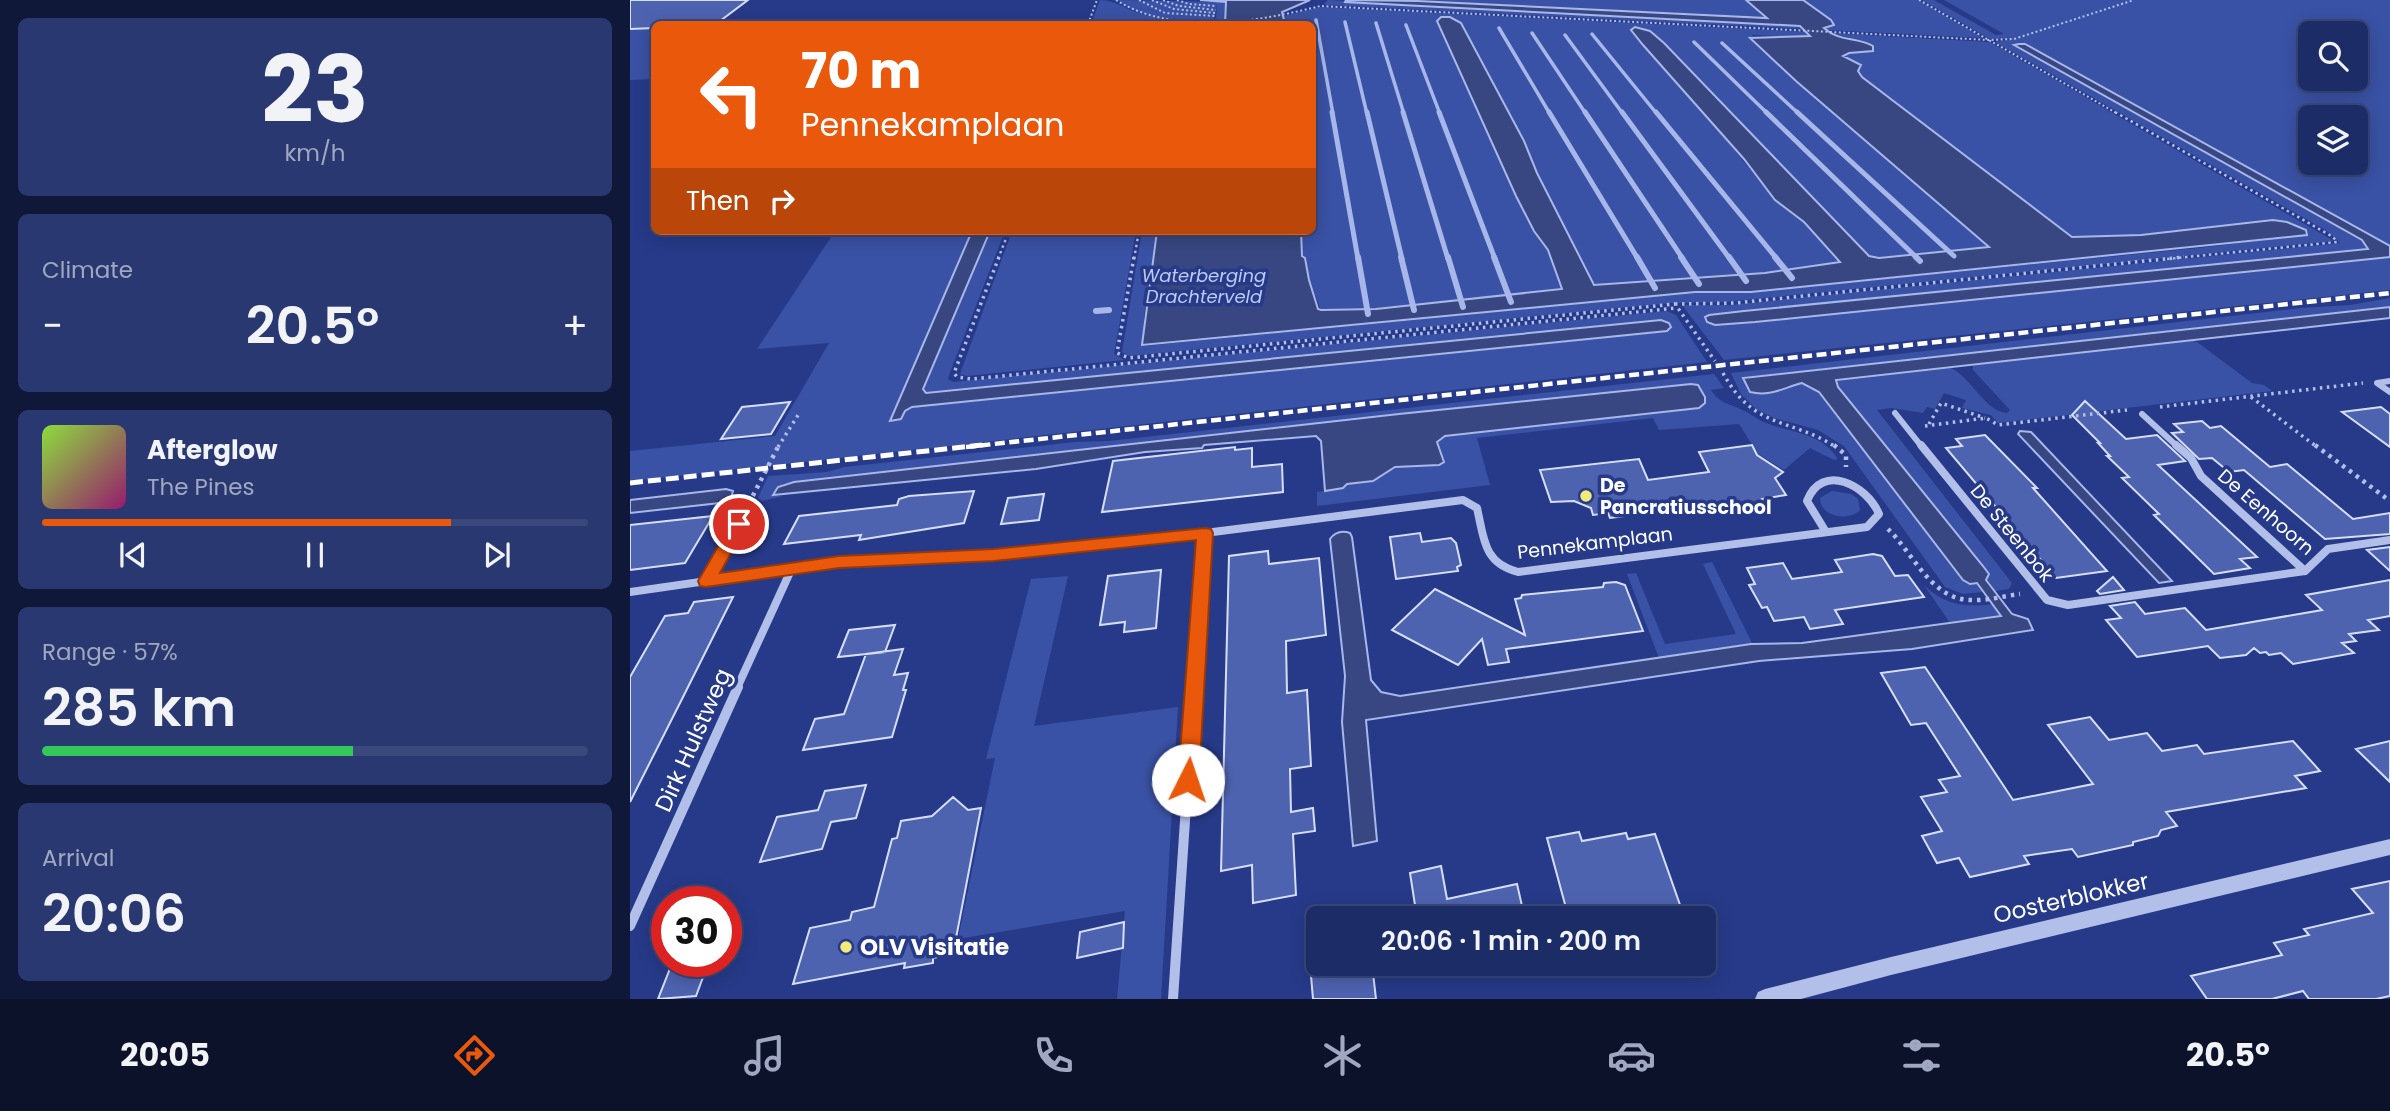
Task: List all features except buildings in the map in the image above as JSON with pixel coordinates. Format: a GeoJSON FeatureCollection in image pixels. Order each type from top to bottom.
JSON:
{"type":"FeatureCollection","features":[{"type":"Feature","properties":{"kind":"street"},"geometry":{"type":"LineString","coordinates":[[2390,381],[2377,383],[2390,392]]}},
{"type":"Feature","properties":{"kind":"street","name":"De Steenbok"},"geometry":{"type":"LineString","coordinates":[[1895,413],[2047,600],[2068,605],[2305,571]]}},
{"type":"Feature","properties":{"kind":"street","name":"De Eenhoorn"},"geometry":{"type":"LineString","coordinates":[[2142,414],[2191,458],[2201,476],[2305,571],[2328,549],[2390,540]]}},
{"type":"Feature","properties":{"kind":"street"},"geometry":{"type":"LineString","coordinates":[[1826,532],[1807,501],[1817,483],[1846,482],[1860,487],[1877,504],[1879,514],[1876,520]]}},
{"type":"Feature","properties":{"kind":"street","name":"Pennekamplaan"},"geometry":{"type":"LineString","coordinates":[[630,592],[839,562],[994,555],[1205,533],[1463,500],[1477,508],[1490,556],[1497,566],[1518,572],[1867,527],[1876,520]]}},
{"type":"Feature","properties":{"kind":"street"},"geometry":{"type":"LineString","coordinates":[[706,581],[739,524]]}},
{"type":"Feature","properties":{"kind":"street"},"geometry":{"type":"LineString","coordinates":[[1173,999],[1205,533]]}},
{"type":"Feature","properties":{"kind":"street","name":"Dirk Hulstweg"},"geometry":{"type":"LineString","coordinates":[[630,926],[791,570]]}},
{"type":"Feature","properties":{"kind":"street","name":"Oosterblokker"},"geometry":{"type":"LineString","coordinates":[[1765,999],[1891,966],[2390,847]]}},
{"type":"Feature","properties":{"kind":"path"},"geometry":{"type":"LineString","coordinates":[[1089,21],[1097,0]]}},
{"type":"Feature","properties":{"kind":"path"},"geometry":{"type":"LineString","coordinates":[[1115,0],[1129,9],[1153,16],[1205,21]]}},
{"type":"Feature","properties":{"kind":"path"},"geometry":{"type":"LineString","coordinates":[[1139,0],[1146,6],[1167,12],[1216,11]]}},
{"type":"Feature","properties":{"kind":"path"},"geometry":{"type":"LineString","coordinates":[[1152,0],[1174,9],[1216,11]]}},
{"type":"Feature","properties":{"kind":"path"},"geometry":{"type":"LineString","coordinates":[[1163,0],[1179,6],[1216,11]]}},
{"type":"Feature","properties":{"kind":"path"},"geometry":{"type":"LineString","coordinates":[[1177,0],[1216,11]]}},
{"type":"Feature","properties":{"kind":"path"},"geometry":{"type":"LineString","coordinates":[[1320,6],[1326,0]]}},
{"type":"Feature","properties":{"kind":"path"},"geometry":{"type":"LineString","coordinates":[[1138,235],[1117,352],[1129,358],[1676,306],[1749,302],[2337,242],[2321,230],[1919,0]]}},
{"type":"Feature","properties":{"kind":"path"},"geometry":{"type":"LineString","coordinates":[[1224,21],[1295,13],[1320,6],[1989,40],[2014,39],[2134,0]]}},
{"type":"Feature","properties":{"kind":"path"},"geometry":{"type":"LineString","coordinates":[[1215,21],[1219,3]]}},
{"type":"Feature","properties":{"kind":"path"},"geometry":{"type":"LineString","coordinates":[[1007,235],[954,373],[957,377],[972,379],[1676,306]]}},
{"type":"Feature","properties":{"kind":"path"},"geometry":{"type":"LineString","coordinates":[[1676,306],[1712,356]]}},
{"type":"Feature","properties":{"kind":"path"},"geometry":{"type":"LineString","coordinates":[[1723,373],[1747,407],[1760,416],[1811,432],[1838,446],[1846,455],[1846,482]]}},
{"type":"Feature","properties":{"kind":"path"},"geometry":{"type":"LineString","coordinates":[[2250,396],[2390,501]]}},
{"type":"Feature","properties":{"kind":"path"},"geometry":{"type":"LineString","coordinates":[[1928,425],[1941,403],[1986,418]]}},
{"type":"Feature","properties":{"kind":"path"},"geometry":{"type":"LineString","coordinates":[[739,524],[771,457],[800,412]]}},
{"type":"Feature","properties":{"kind":"path"},"geometry":{"type":"LineString","coordinates":[[1876,520],[1906,545],[1944,593],[1968,600],[2000,597]]}},
{"type":"Feature","properties":{"kind":"shaded area"},"geometry":{"type":"Polygon","coordinates":[[[1100,0],[1142,14],[1198,21],[1092,21],[1100,0]]]}},
{"type":"Feature","properties":{"kind":"shaded area"},"geometry":{"type":"Polygon","coordinates":[[[1118,0],[1225,2],[1225,20],[1216,20],[1217,4],[1214,20],[1161,18],[1137,12],[1118,0]]]}},
{"type":"Feature","properties":{"kind":"shaded area"},"geometry":{"type":"Polygon","coordinates":[[[1328,0],[1793,25],[1804,29],[1324,4],[1328,0]]]}},
{"type":"Feature","properties":{"kind":"shaded area"},"geometry":{"type":"Polygon","coordinates":[[[1400,0],[1745,0],[1768,17],[1400,0]]]}},
{"type":"Feature","properties":{"kind":"shaded area"},"geometry":{"type":"Polygon","coordinates":[[[1803,0],[1918,0],[1983,38],[1825,30],[1824,27],[1833,25],[1831,20],[1803,0]]]}},
{"type":"Feature","properties":{"kind":"shaded area"},"geometry":{"type":"Polygon","coordinates":[[[1922,0],[1934,0],[1996,35],[2004,34],[1944,0],[2390,0],[2390,246],[2025,44],[2015,45],[2362,240],[2368,249],[1744,311],[1705,317],[1709,323],[1755,322],[2390,257],[2390,290],[1724,360],[1682,305],[1730,305],[2340,243],[2327,231],[1995,42],[2013,39],[1990,39],[1922,0]]]}},
{"type":"Feature","properties":{"kind":"shaded area"},"geometry":{"type":"Polygon","coordinates":[[[1320,7],[1808,32],[1810,35],[1805,37],[1752,35],[1758,47],[1989,247],[1879,258],[1869,256],[1664,43],[1650,31],[1635,27],[1775,200],[1804,222],[1840,262],[1765,273],[1594,285],[1537,174],[1524,141],[1461,23],[1444,17],[1437,22],[1516,196],[1534,231],[1548,250],[1562,289],[1376,309],[1321,310],[1309,280],[1306,258],[1302,256],[1301,235],[1316,235],[1316,21],[1285,21],[1284,16],[1320,7]]]}},
{"type":"Feature","properties":{"kind":"shaded area"},"geometry":{"type":"Polygon","coordinates":[[[651,28],[651,79],[630,80],[630,30],[651,28]]]}},
{"type":"Feature","properties":{"kind":"shaded area"},"geometry":{"type":"Polygon","coordinates":[[[1829,33],[1990,42],[2334,241],[1724,302],[1671,303],[1129,356],[1122,352],[1141,235],[1156,235],[1144,317],[1144,346],[1696,292],[1751,292],[2307,235],[2305,230],[2285,221],[2273,220],[2141,235],[2072,237],[1905,112],[1892,98],[1865,80],[1849,60],[1842,56],[1873,51],[1869,44],[1829,33]]]}},
{"type":"Feature","properties":{"kind":"shaded area"},"geometry":{"type":"Polygon","coordinates":[[[832,235],[970,235],[905,411],[912,407],[1667,331],[1671,327],[1669,323],[1661,320],[926,393],[923,389],[988,235],[1003,235],[949,375],[948,379],[953,382],[1667,311],[1676,315],[1707,362],[630,481],[630,451],[775,436],[829,343],[757,349],[832,235]]]}},
{"type":"Feature","properties":{"kind":"shaded area"},"geometry":{"type":"Polygon","coordinates":[[[1011,235],[1135,235],[1114,354],[1124,360],[967,376],[960,374],[1011,235]]]}},
{"type":"Feature","properties":{"kind":"shaded area"},"geometry":{"type":"Polygon","coordinates":[[[2390,298],[2390,307],[1745,377],[1769,394],[1802,383],[1819,392],[1963,580],[1970,584],[1977,583],[1983,592],[1963,594],[1945,587],[1844,446],[1818,430],[1774,418],[1756,409],[1741,394],[1731,373],[2301,308],[2350,305],[2390,298]]]}},
{"type":"Feature","properties":{"kind":"shaded area"},"geometry":{"type":"Polygon","coordinates":[[[2188,340],[2197,342],[2252,383],[2264,385],[2272,391],[1998,423],[1991,415],[1962,408],[1966,400],[1944,393],[1935,409],[1927,407],[1923,413],[1891,408],[1877,410],[2012,583],[2009,589],[1995,591],[1986,580],[1989,574],[1836,383],[1841,378],[1951,368],[1992,407],[2007,413],[2010,410],[1973,370],[1973,365],[2188,340]]]}},
{"type":"Feature","properties":{"kind":"shaded area"},"geometry":{"type":"Polygon","coordinates":[[[1714,374],[1724,388],[1711,390],[1721,401],[1763,422],[1815,439],[1831,450],[1838,459],[1834,460],[1810,448],[1784,470],[1758,454],[1739,424],[1659,430],[1653,418],[1477,438],[1490,485],[1317,506],[1317,492],[1367,482],[1395,467],[1439,465],[1444,462],[1437,442],[1445,436],[1482,432],[1691,384],[794,482],[783,484],[775,496],[783,496],[762,501],[758,498],[768,476],[827,472],[844,467],[1075,442],[1109,441],[1714,374]]]}},
{"type":"Feature","properties":{"kind":"shaded area"},"geometry":{"type":"Polygon","coordinates":[[[1832,491],[1851,494],[1858,499],[1860,510],[1849,516],[1836,516],[1825,510],[1820,498],[1832,491]]]}},
{"type":"Feature","properties":{"kind":"shaded area"},"geometry":{"type":"Polygon","coordinates":[[[1712,562],[1753,645],[1659,658],[1627,574],[1636,573],[1665,644],[1736,634],[1703,564],[1712,562]]]}},
{"type":"Feature","properties":{"kind":"shaded area"},"geometry":{"type":"Polygon","coordinates":[[[1068,576],[1034,726],[1178,707],[1161,999],[1117,999],[1125,911],[958,939],[995,758],[986,759],[1031,579],[1068,576]]]}},
{"type":"Feature","properties":{"kind":"shaded area"},"geometry":{"type":"Polygon","coordinates":[[[1924,585],[1939,597],[1956,604],[1993,604],[2001,616],[1950,623],[1924,585]]]}},
{"type":"Feature","properties":{"kind":"water"},"geometry":{"type":"Polygon","coordinates":[[[1200,0],[1310,0],[1282,12],[1284,21],[1225,21],[1226,2],[1200,0]]]}},
{"type":"Feature","properties":{"kind":"water","name":"Waterberging Drachterveld"},"geometry":{"type":"Polygon","coordinates":[[[1746,0],[1803,0],[1831,20],[1834,25],[1824,28],[1830,32],[1873,46],[1873,51],[1843,56],[1861,65],[1858,71],[1862,77],[2072,237],[2141,235],[2273,220],[2287,222],[2306,230],[2307,235],[1751,292],[1695,292],[1142,345],[1156,235],[1301,235],[1302,256],[1305,258],[1318,309],[1321,310],[1376,309],[1562,289],[1548,250],[1534,231],[1516,196],[1437,21],[1441,17],[1450,17],[1461,23],[1524,141],[1537,173],[1594,285],[1765,273],[1840,262],[1804,222],[1775,200],[1744,159],[1643,45],[1631,30],[1635,27],[1650,31],[1664,43],[1869,256],[1879,258],[1989,247],[1750,38],[1810,36],[1800,26],[1345,2],[1417,1],[1767,18],[1746,0]]]}},
{"type":"Feature","properties":{"kind":"water"},"geometry":{"type":"Polygon","coordinates":[[[2025,44],[2390,246],[2390,257],[1755,322],[1715,325],[1707,322],[1705,317],[1709,315],[1744,311],[2368,249],[2362,240],[2014,45],[2025,44]]]}},
{"type":"Feature","properties":{"kind":"water"},"geometry":{"type":"Polygon","coordinates":[[[970,235],[988,235],[923,389],[926,393],[1661,320],[1669,323],[1671,327],[1667,331],[912,407],[905,411],[901,419],[890,421],[970,235]]]}},
{"type":"Feature","properties":{"kind":"water"},"geometry":{"type":"Polygon","coordinates":[[[2390,307],[2390,318],[1836,380],[1838,387],[1983,566],[1989,574],[1986,580],[2012,614],[2028,619],[2033,630],[1912,649],[1759,661],[1366,720],[1377,841],[1353,846],[1342,722],[1345,676],[1330,539],[1336,533],[1347,532],[1352,537],[1371,680],[1381,692],[1400,696],[1751,644],[1802,643],[2001,616],[1977,583],[1970,584],[1963,580],[1819,392],[1802,383],[1770,393],[1750,392],[1743,378],[2390,307]]]}},
{"type":"Feature","properties":{"kind":"water"},"geometry":{"type":"Polygon","coordinates":[[[1698,385],[1705,397],[1705,403],[1699,408],[1445,436],[1437,442],[1444,462],[1439,465],[1395,467],[1373,481],[1347,484],[1343,488],[1325,491],[1321,441],[1316,436],[1204,445],[1202,448],[1145,452],[1036,469],[773,495],[778,487],[794,482],[1698,385]]]}},
{"type":"Feature","properties":{"kind":"water"},"geometry":{"type":"Polygon","coordinates":[[[2020,431],[2031,432],[2172,581],[2159,583],[2018,434],[2020,431]]]}},
{"type":"Feature","properties":{"kind":"water"},"geometry":{"type":"Polygon","coordinates":[[[726,489],[733,491],[731,498],[720,503],[630,513],[630,500],[726,489]]]}},
{"type":"Feature","properties":{"kind":"waterway"},"geometry":{"type":"LineString","coordinates":[[1316,20],[1333,114]]}},
{"type":"Feature","properties":{"kind":"waterway"},"geometry":{"type":"LineString","coordinates":[[1345,22],[1367,114]]}},
{"type":"Feature","properties":{"kind":"waterway"},"geometry":{"type":"LineString","coordinates":[[1376,23],[1404,114]]}},
{"type":"Feature","properties":{"kind":"waterway"},"geometry":{"type":"LineString","coordinates":[[1406,25],[1440,114]]}},
{"type":"Feature","properties":{"kind":"waterway"},"geometry":{"type":"LineString","coordinates":[[1499,28],[1550,114]]}},
{"type":"Feature","properties":{"kind":"waterway"},"geometry":{"type":"LineString","coordinates":[[1532,33],[1586,114]]}},
{"type":"Feature","properties":{"kind":"waterway"},"geometry":{"type":"LineString","coordinates":[[1592,34],[1657,114]]}},
{"type":"Feature","properties":{"kind":"waterway"},"geometry":{"type":"LineString","coordinates":[[1565,35],[1623,114]]}},
{"type":"Feature","properties":{"kind":"waterway"},"geometry":{"type":"LineString","coordinates":[[1694,42],[1768,114]]}},
{"type":"Feature","properties":{"kind":"waterway"},"geometry":{"type":"LineString","coordinates":[[1722,43],[1799,114]]}},
{"type":"Feature","properties":{"kind":"waterway"},"geometry":{"type":"LineString","coordinates":[[1332,112],[1358,259]]}},
{"type":"Feature","properties":{"kind":"waterway"},"geometry":{"type":"LineString","coordinates":[[1367,112],[1402,259]]}},
{"type":"Feature","properties":{"kind":"waterway"},"geometry":{"type":"LineString","coordinates":[[1403,112],[1448,259]]}},
{"type":"Feature","properties":{"kind":"waterway"},"geometry":{"type":"LineString","coordinates":[[1439,112],[1495,259]]}},
{"type":"Feature","properties":{"kind":"waterway"},"geometry":{"type":"LineString","coordinates":[[1549,112],[1638,259]]}},
{"type":"Feature","properties":{"kind":"waterway"},"geometry":{"type":"LineString","coordinates":[[1585,112],[1683,259]]}},
{"type":"Feature","properties":{"kind":"waterway"},"geometry":{"type":"LineString","coordinates":[[1622,112],[1730,259]]}},
{"type":"Feature","properties":{"kind":"waterway"},"geometry":{"type":"LineString","coordinates":[[1656,112],[1777,259]]}},
{"type":"Feature","properties":{"kind":"waterway"},"geometry":{"type":"LineString","coordinates":[[1766,112],[1918,259]]}},
{"type":"Feature","properties":{"kind":"waterway"},"geometry":{"type":"LineString","coordinates":[[1797,112],[1954,256]]}},
{"type":"Feature","properties":{"kind":"waterway"},"geometry":{"type":"LineString","coordinates":[[1358,257],[1368,314]]}},
{"type":"Feature","properties":{"kind":"waterway"},"geometry":{"type":"LineString","coordinates":[[1401,257],[1414,310]]}},
{"type":"Feature","properties":{"kind":"waterway"},"geometry":{"type":"LineString","coordinates":[[1448,257],[1463,307]]}},
{"type":"Feature","properties":{"kind":"waterway"},"geometry":{"type":"LineString","coordinates":[[1494,257],[1511,302]]}},
{"type":"Feature","properties":{"kind":"waterway"},"geometry":{"type":"LineString","coordinates":[[1637,257],[1655,288]]}},
{"type":"Feature","properties":{"kind":"waterway"},"geometry":{"type":"LineString","coordinates":[[1681,257],[1699,284]]}},
{"type":"Feature","properties":{"kind":"waterway"},"geometry":{"type":"LineString","coordinates":[[1729,257],[1746,281]]}},
{"type":"Feature","properties":{"kind":"waterway"},"geometry":{"type":"LineString","coordinates":[[1775,257],[1792,278]]}},
{"type":"Feature","properties":{"kind":"waterway"},"geometry":{"type":"LineString","coordinates":[[1096,311],[1109,310]]}},
{"type":"Feature","properties":{"kind":"railway"},"geometry":{"type":"LineString","coordinates":[[966,447],[2390,293]]}},
{"type":"Feature","properties":{"kind":"railway"},"geometry":{"type":"LineString","coordinates":[[630,483],[982,445]]}},
{"type":"Feature","properties":{"kind":"place","name":"De Pancratiusschool"},"geometry":{"type":"Point","coordinates":[1586,496]}},
{"type":"Feature","properties":{"kind":"place","name":"OLV Visitatie"},"geometry":{"type":"Point","coordinates":[846,947]}},
{"type":"Feature","properties":{"kind":"route"},"geometry":{"type":"LineString","coordinates":[[739,524],[706,581],[839,562],[994,555],[1205,533],[1188,780]]}}]}
